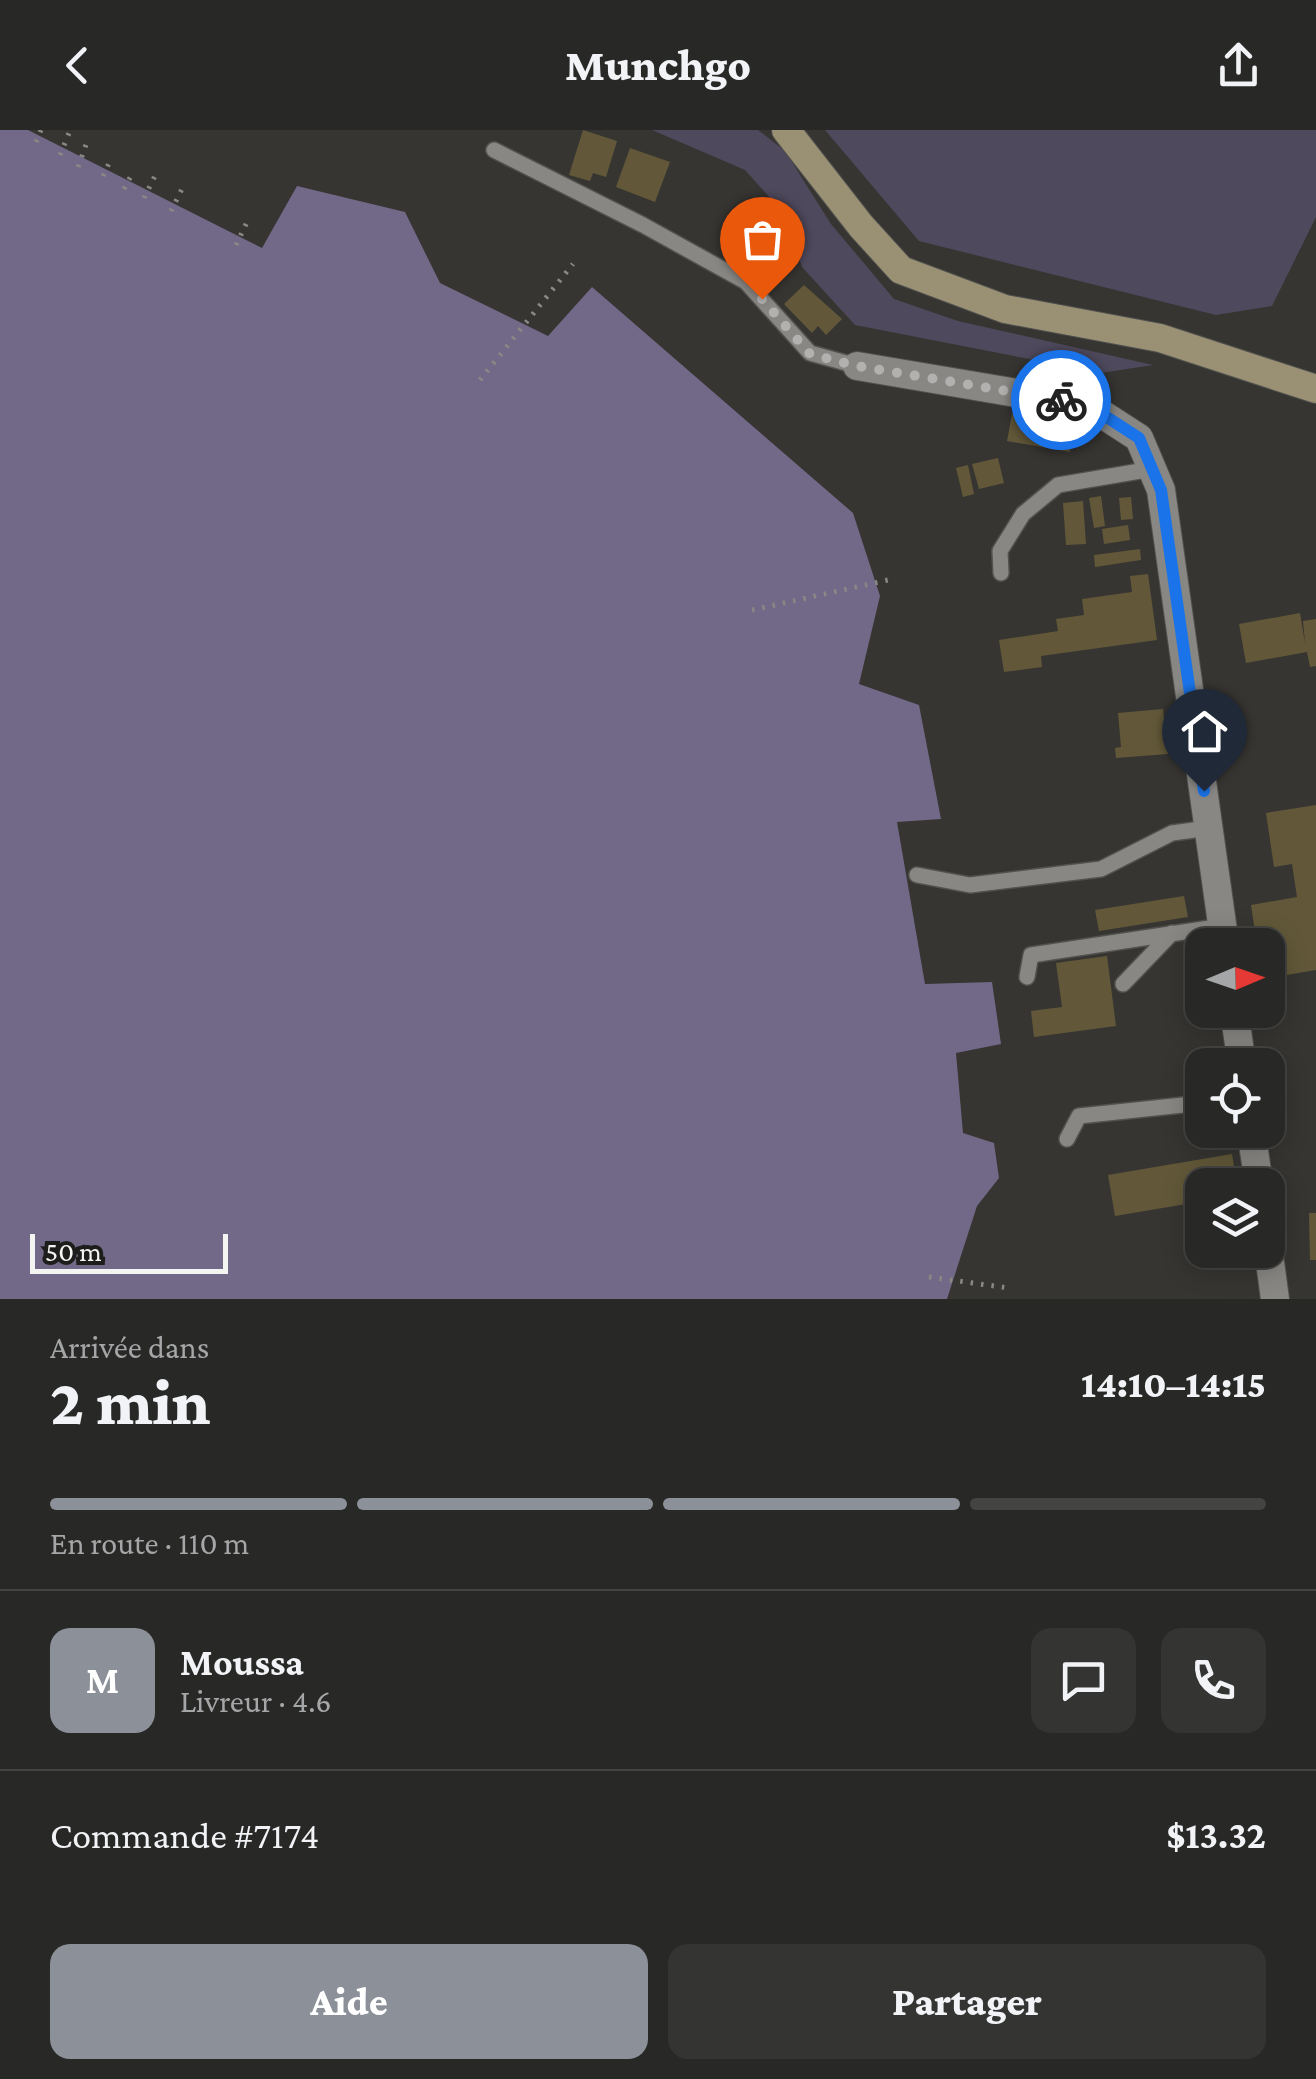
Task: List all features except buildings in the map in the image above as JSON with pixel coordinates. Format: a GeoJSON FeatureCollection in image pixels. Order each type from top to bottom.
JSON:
{"type":"FeatureCollection","features":[{"type":"Feature","properties":{"kind":"main road"},"geometry":{"type":"LineString","coordinates":[[786,130],[901,270],[1005,309],[1160,338],[1316,389]]}},
{"type":"Feature","properties":{"kind":"street"},"geometry":{"type":"LineString","coordinates":[[857,366],[1088,405],[1139,438],[1161,490],[1209,828],[1217,928]]}},
{"type":"Feature","properties":{"kind":"street"},"geometry":{"type":"LineString","coordinates":[[1271,1268],[1275,1299]]}},
{"type":"Feature","properties":{"kind":"lane"},"geometry":{"type":"LineString","coordinates":[[494,150],[746,282],[810,354],[857,366]]}},
{"type":"Feature","properties":{"kind":"lane"},"geometry":{"type":"LineString","coordinates":[[1000,573],[1000,551],[1023,514],[1058,485],[1152,469]]}},
{"type":"Feature","properties":{"kind":"lane"},"geometry":{"type":"LineString","coordinates":[[917,874],[970,885],[1101,869],[1172,833],[1209,828]]}},
{"type":"Feature","properties":{"kind":"lane"},"geometry":{"type":"LineString","coordinates":[[1123,984],[1172,934]]}},
{"type":"Feature","properties":{"kind":"lane"},"geometry":{"type":"LineString","coordinates":[[1027,977],[1031,954],[1185,935]]}},
{"type":"Feature","properties":{"kind":"lane"},"geometry":{"type":"LineString","coordinates":[[1067,1139],[1079,1116],[1185,1105]]}},
{"type":"Feature","properties":{"kind":"path"},"geometry":{"type":"LineString","coordinates":[[36,142],[41,130]]}},
{"type":"Feature","properties":{"kind":"path"},"geometry":{"type":"LineString","coordinates":[[60,155],[69,133]]}},
{"type":"Feature","properties":{"kind":"path"},"geometry":{"type":"LineString","coordinates":[[78,167],[88,139]]}},
{"type":"Feature","properties":{"kind":"path"},"geometry":{"type":"LineString","coordinates":[[103,176],[111,159]]}},
{"type":"Feature","properties":{"kind":"path"},"geometry":{"type":"LineString","coordinates":[[124,189],[132,172]]}},
{"type":"Feature","properties":{"kind":"path"},"geometry":{"type":"LineString","coordinates":[[144,198],[154,176]]}},
{"type":"Feature","properties":{"kind":"path"},"geometry":{"type":"LineString","coordinates":[[171,211],[182,189]]}},
{"type":"Feature","properties":{"kind":"path"},"geometry":{"type":"LineString","coordinates":[[236,245],[247,222]]}},
{"type":"Feature","properties":{"kind":"path"},"geometry":{"type":"LineString","coordinates":[[480,380],[573,264]]}},
{"type":"Feature","properties":{"kind":"path"},"geometry":{"type":"LineString","coordinates":[[752,610],[888,580]]}},
{"type":"Feature","properties":{"kind":"path"},"geometry":{"type":"LineString","coordinates":[[929,1276],[1008,1288]]}},
{"type":"Feature","properties":{"kind":"shaded area"},"geometry":{"type":"Polygon","coordinates":[[[0,130],[28,130],[262,248],[297,186],[405,212],[440,283],[548,336],[592,287],[853,513],[880,596],[859,684],[919,705],[941,819],[897,822],[925,984],[992,982],[1001,1044],[956,1053],[963,1133],[994,1143],[999,1178],[977,1206],[947,1299],[0,1299],[0,130]]]}},
{"type":"Feature","properties":{"kind":"shaded area"},"geometry":{"type":"Polygon","coordinates":[[[652,130],[758,130],[785,151],[831,224],[894,299],[958,321],[1153,365],[1101,373],[855,325],[802,267],[786,216],[745,170],[652,130]]]}},
{"type":"Feature","properties":{"kind":"shaded area"},"geometry":{"type":"Polygon","coordinates":[[[825,130],[1316,130],[1316,217],[1272,306],[1216,315],[919,241],[825,130]]]}},
{"type":"Feature","properties":{"kind":"way so far"},"geometry":{"type":"LineString","coordinates":[[762,299],[810,354],[857,366],[1061,400]]}},
{"type":"Feature","properties":{"kind":"route"},"geometry":{"type":"LineString","coordinates":[[1061,400],[1088,405],[1139,438],[1161,490],[1204,791]]}}]}
